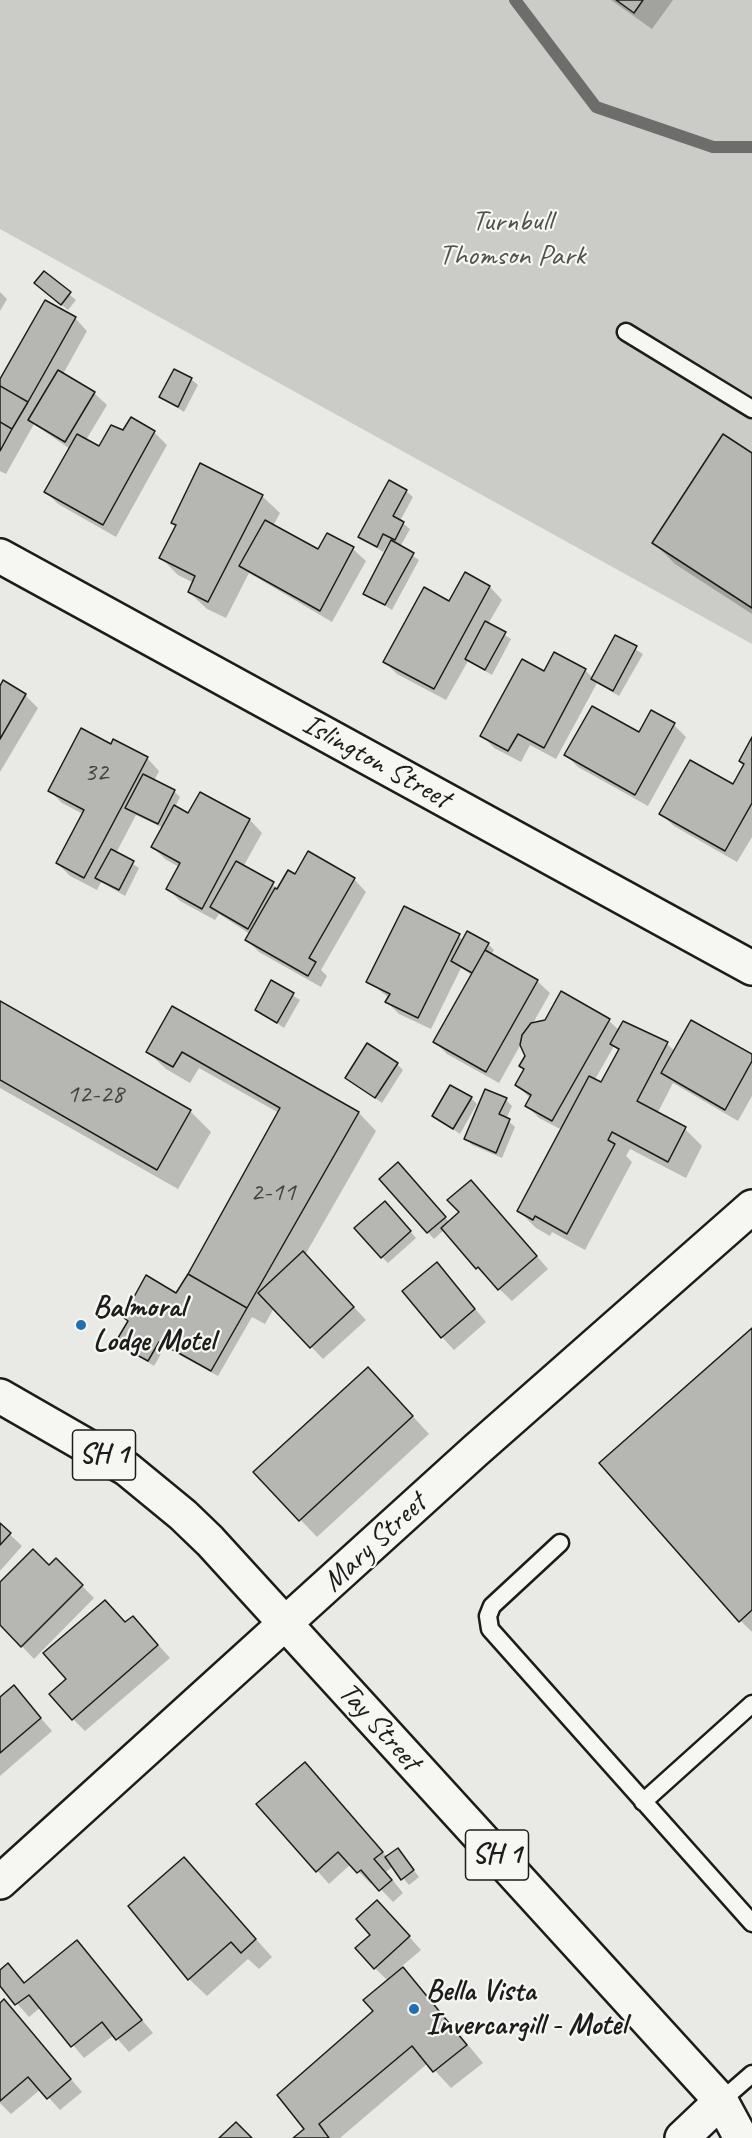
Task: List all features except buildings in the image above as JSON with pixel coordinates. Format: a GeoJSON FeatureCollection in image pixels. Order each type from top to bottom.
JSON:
{"type":"FeatureCollection","features":[{"type":"Feature","properties":{"kind":"main road","name":"Islington Street"},"geometry":{"type":"LineString","coordinates":[[0,556],[752,968]]}},
{"type":"Feature","properties":{"kind":"main road","name":"Mary Street"},"geometry":{"type":"LineString","coordinates":[[0,1882],[476,1451],[752,1206]]}},
{"type":"Feature","properties":{"kind":"main road","name":"Tay Street"},"geometry":{"type":"LineString","coordinates":[[0,1396],[93,1448],[154,1490],[203,1534],[721,2101],[741,2138]]}},
{"type":"Feature","properties":{"kind":"main road","name":"Tay Street"},"geometry":{"type":"LineString","coordinates":[[721,2101],[752,2119]]}},
{"type":"Feature","properties":{"kind":"main road"},"geometry":{"type":"LineString","coordinates":[[682,2138],[721,2101]]}},
{"type":"Feature","properties":{"kind":"lane"},"geometry":{"type":"LineString","coordinates":[[626,332],[752,409]]}},
{"type":"Feature","properties":{"kind":"lane"},"geometry":{"type":"LineString","coordinates":[[560,1543],[492,1606],[488,1616],[490,1629],[752,1923]]}},
{"type":"Feature","properties":{"kind":"lane"},"geometry":{"type":"LineString","coordinates":[[643,1802],[752,1704]]}},
{"type":"Feature","properties":{"kind":"lane"},"geometry":{"type":"LineString","coordinates":[[721,2101],[752,2074]]}},
{"type":"Feature","properties":{"kind":"green space","name":"Turnbull Thomson Park"},"geometry":{"type":"Polygon","coordinates":[[[0,0],[752,0],[752,644],[0,229],[0,0]]]}},
{"type":"Feature","properties":{"kind":"waterway"},"geometry":{"type":"LineString","coordinates":[[515,0],[596,107],[713,147],[752,147]]}},
{"type":"Feature","properties":{"kind":"place","name":"Balmoral Lodge Motel"},"geometry":{"type":"Point","coordinates":[81,1325]}},
{"type":"Feature","properties":{"kind":"place","name":"Bella Vista Invercargill - Motel"},"geometry":{"type":"Point","coordinates":[414,2009]}}]}
